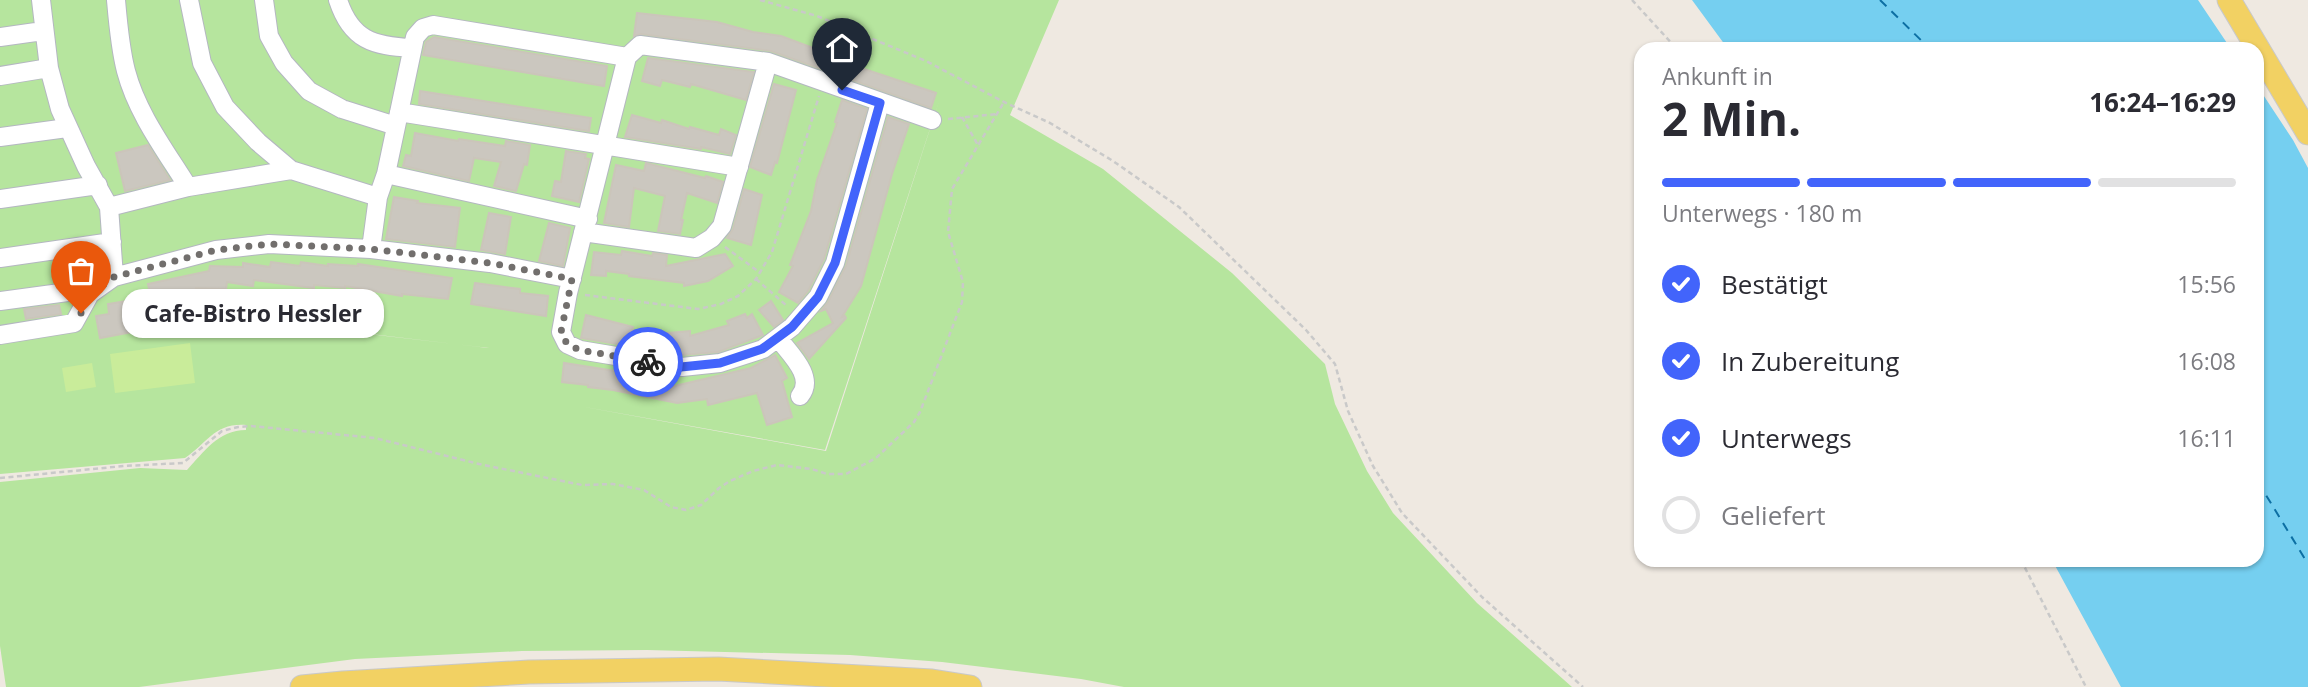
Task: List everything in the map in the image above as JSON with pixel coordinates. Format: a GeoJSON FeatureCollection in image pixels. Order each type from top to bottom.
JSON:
{"type":"FeatureCollection","features":[{"type":"Feature","properties":{"kind":"main road"},"geometry":{"type":"LineString","coordinates":[[2230,0],[2255,42]]}},
{"type":"Feature","properties":{"kind":"main road"},"geometry":{"type":"LineString","coordinates":[[2264,58],[2308,133]]}},
{"type":"Feature","properties":{"kind":"main road"},"geometry":{"type":"LineString","coordinates":[[302,687],[529,672],[718,669],[932,681],[970,687]]}},
{"type":"Feature","properties":{"kind":"lane"},"geometry":{"type":"LineString","coordinates":[[41,0],[49,68],[67,128],[108,207],[114,277]]}},
{"type":"Feature","properties":{"kind":"lane"},"geometry":{"type":"LineString","coordinates":[[116,0],[126,71],[135,96],[188,187]]}},
{"type":"Feature","properties":{"kind":"lane"},"geometry":{"type":"LineString","coordinates":[[189,0],[202,63],[225,107],[258,142],[291,170],[379,197]]}},
{"type":"Feature","properties":{"kind":"lane"},"geometry":{"type":"LineString","coordinates":[[264,0],[269,36],[284,63],[309,91],[342,109],[397,119],[605,145],[739,167]]}},
{"type":"Feature","properties":{"kind":"lane"},"geometry":{"type":"LineString","coordinates":[[338,0],[348,23],[367,40],[389,47],[412,48]]}},
{"type":"Feature","properties":{"kind":"lane"},"geometry":{"type":"LineString","coordinates":[[371,249],[379,197],[412,48],[415,37],[423,28],[433,25],[627,57]]}},
{"type":"Feature","properties":{"kind":"lane"},"geometry":{"type":"LineString","coordinates":[[0,37],[43,31]]}},
{"type":"Feature","properties":{"kind":"lane"},"geometry":{"type":"LineString","coordinates":[[880,103],[835,263],[818,297],[792,327],[778,338],[762,349],[720,363],[681,367],[580,350],[567,344],[561,332],[572,279],[627,57],[640,45],[768,62],[932,120]]}},
{"type":"Feature","properties":{"kind":"lane"},"geometry":{"type":"LineString","coordinates":[[386,174],[585,226],[696,248],[712,238],[722,226],[768,62]]}},
{"type":"Feature","properties":{"kind":"lane"},"geometry":{"type":"LineString","coordinates":[[0,76],[49,68]]}},
{"type":"Feature","properties":{"kind":"lane"},"geometry":{"type":"LineString","coordinates":[[0,137],[67,128]]}},
{"type":"Feature","properties":{"kind":"lane"},"geometry":{"type":"LineString","coordinates":[[108,207],[188,187],[291,170]]}},
{"type":"Feature","properties":{"kind":"lane"},"geometry":{"type":"LineString","coordinates":[[0,199],[98,185]]}},
{"type":"Feature","properties":{"kind":"lane"},"geometry":{"type":"LineString","coordinates":[[0,258],[112,242]]}},
{"type":"Feature","properties":{"kind":"lane"},"geometry":{"type":"LineString","coordinates":[[0,335],[74,323],[90,294],[114,277],[216,250],[270,244],[371,249],[490,263],[572,279]]}},
{"type":"Feature","properties":{"kind":"lane"},"geometry":{"type":"LineString","coordinates":[[0,301],[75,291],[90,294]]}},
{"type":"Feature","properties":{"kind":"lane"},"geometry":{"type":"LineString","coordinates":[[778,338],[804,374],[805,390],[800,396]]}},
{"type":"Feature","properties":{"kind":"path"},"geometry":{"type":"LineString","coordinates":[[760,0],[817,16],[926,61],[1051,123],[1113,161],[1179,207],[1306,330],[1335,364],[1348,411],[1373,466],[1402,513],[1482,597],[1583,687]]}},
{"type":"Feature","properties":{"kind":"path"},"geometry":{"type":"LineString","coordinates":[[1632,0],[1670,42]]}},
{"type":"Feature","properties":{"kind":"path"},"geometry":{"type":"LineString","coordinates":[[0,478],[183,463],[222,431],[251,426],[374,438],[479,464],[582,485],[613,484],[644,490],[671,507],[686,510],[701,505],[730,481],[777,465],[812,469],[827,474],[846,474],[876,458],[914,422],[935,376],[962,302],[963,282],[948,232],[952,189],[1004,102]]}},
{"type":"Feature","properties":{"kind":"path"},"geometry":{"type":"LineString","coordinates":[[932,120],[997,114]]}},
{"type":"Feature","properties":{"kind":"path"},"geometry":{"type":"LineString","coordinates":[[962,117],[979,147]]}},
{"type":"Feature","properties":{"kind":"path"},"geometry":{"type":"LineString","coordinates":[[712,238],[759,272]]}},
{"type":"Feature","properties":{"kind":"path"},"geometry":{"type":"LineString","coordinates":[[756,279],[800,318]]}},
{"type":"Feature","properties":{"kind":"path"},"geometry":{"type":"LineString","coordinates":[[2025,567],[2087,687]]}},
{"type":"Feature","properties":{"kind":"green space"},"geometry":{"type":"Polygon","coordinates":[[[0,0],[1059,0],[1010,115],[1103,169],[1232,273],[1325,364],[1335,404],[1367,471],[1393,513],[1477,603],[1572,687],[1124,687],[942,662],[850,655],[647,650],[522,651],[355,659],[139,687],[6,687],[0,646],[0,482],[140,468],[187,470],[212,443],[227,434],[246,430],[246,425],[226,427],[185,458],[0,474],[0,0]],[[940,98],[825,450],[579,406],[826,451],[940,98]],[[238,318],[221,323],[238,319],[462,345],[238,318]]]}},
{"type":"Feature","properties":{"kind":"green space"},"geometry":{"type":"Polygon","coordinates":[[[190,343],[195,383],[115,393],[110,354],[190,343]]]}},
{"type":"Feature","properties":{"kind":"green space"},"geometry":{"type":"Polygon","coordinates":[[[92,363],[96,387],[66,392],[62,368],[92,363]]]}},
{"type":"Feature","properties":{"kind":"water"},"geometry":{"type":"Polygon","coordinates":[[[1692,0],[2198,0],[2226,42],[1723,42],[1692,0]]]}},
{"type":"Feature","properties":{"kind":"water"},"geometry":{"type":"Polygon","coordinates":[[[2264,96],[2308,168],[2308,687],[2121,687],[2056,567],[2264,567],[2264,96]]]}},
{"type":"Feature","properties":{"kind":"building"},"geometry":{"type":"Polygon","coordinates":[[[637,13],[717,22],[781,36],[856,64],[855,66],[936,93],[931,108],[771,51],[641,34],[634,36],[637,13]]]}},
{"type":"Feature","properties":{"kind":"building"},"geometry":{"type":"Polygon","coordinates":[[[434,37],[607,66],[604,86],[423,55],[426,42],[434,37]]]}},
{"type":"Feature","properties":{"kind":"building"},"geometry":{"type":"Polygon","coordinates":[[[648,58],[754,72],[746,100],[691,84],[690,87],[662,80],[660,86],[642,81],[648,58]]]}},
{"type":"Feature","properties":{"kind":"building"},"geometry":{"type":"Polygon","coordinates":[[[774,84],[796,90],[777,163],[775,162],[771,175],[750,167],[774,84]]]}},
{"type":"Feature","properties":{"kind":"building"},"geometry":{"type":"Polygon","coordinates":[[[420,91],[591,118],[589,131],[419,104],[420,91]]]}},
{"type":"Feature","properties":{"kind":"building"},"geometry":{"type":"Polygon","coordinates":[[[842,100],[867,109],[824,259],[808,291],[798,303],[779,292],[793,266],[790,265],[811,211],[817,180],[842,100]]]}},
{"type":"Feature","properties":{"kind":"building"},"geometry":{"type":"Polygon","coordinates":[[[632,115],[719,135],[721,129],[736,135],[730,154],[701,147],[625,137],[632,115]]]}},
{"type":"Feature","properties":{"kind":"building"},"geometry":{"type":"Polygon","coordinates":[[[888,117],[909,124],[861,286],[842,317],[846,318],[809,359],[797,343],[833,323],[826,309],[821,311],[846,266],[888,117]]]}},
{"type":"Feature","properties":{"kind":"building"},"geometry":{"type":"Polygon","coordinates":[[[415,133],[505,146],[506,141],[530,145],[527,165],[524,164],[516,191],[494,186],[501,162],[474,158],[469,181],[403,166],[406,155],[411,156],[415,133]]]}},
{"type":"Feature","properties":{"kind":"building"},"geometry":{"type":"Polygon","coordinates":[[[148,145],[170,180],[125,191],[116,153],[148,145]]]}},
{"type":"Feature","properties":{"kind":"building"},"geometry":{"type":"Polygon","coordinates":[[[566,151],[586,154],[585,158],[589,159],[579,202],[552,196],[555,181],[561,182],[566,151]]]}},
{"type":"Feature","properties":{"kind":"building"},"geometry":{"type":"Polygon","coordinates":[[[646,163],[723,182],[717,203],[687,193],[680,234],[658,231],[665,196],[634,188],[629,227],[604,223],[616,165],[644,171],[646,163]]]}},
{"type":"Feature","properties":{"kind":"building"},"geometry":{"type":"Polygon","coordinates":[[[744,189],[762,195],[751,245],[727,238],[733,229],[744,189]]]}},
{"type":"Feature","properties":{"kind":"building"},"geometry":{"type":"Polygon","coordinates":[[[394,197],[418,201],[417,203],[460,208],[455,247],[386,239],[394,197]]]}},
{"type":"Feature","properties":{"kind":"building"},"geometry":{"type":"Polygon","coordinates":[[[489,213],[511,217],[505,254],[481,250],[489,213]]]}},
{"type":"Feature","properties":{"kind":"building"},"geometry":{"type":"Polygon","coordinates":[[[549,223],[570,228],[563,266],[539,261],[549,223]]]}},
{"type":"Feature","properties":{"kind":"building"},"geometry":{"type":"Polygon","coordinates":[[[622,251],[652,256],[653,253],[667,255],[666,266],[725,254],[733,266],[708,281],[684,286],[684,283],[606,271],[606,276],[591,275],[594,252],[621,255],[622,251]]]}},
{"type":"Feature","properties":{"kind":"building"},"geometry":{"type":"Polygon","coordinates":[[[271,262],[300,266],[301,262],[328,266],[358,264],[452,278],[448,299],[402,296],[345,286],[314,285],[314,288],[254,280],[253,286],[227,282],[226,289],[196,288],[197,298],[153,307],[148,284],[209,271],[210,266],[243,267],[243,263],[270,267],[271,262]]]}},
{"type":"Feature","properties":{"kind":"building"},"geometry":{"type":"Polygon","coordinates":[[[475,283],[548,296],[546,316],[471,304],[475,283]]]}},
{"type":"Feature","properties":{"kind":"building"},"geometry":{"type":"Polygon","coordinates":[[[133,300],[138,331],[100,338],[96,316],[109,314],[108,304],[133,300]]]}},
{"type":"Feature","properties":{"kind":"building"},"geometry":{"type":"Polygon","coordinates":[[[771,301],[783,320],[774,327],[759,310],[771,301]]]}},
{"type":"Feature","properties":{"kind":"building"},"geometry":{"type":"Polygon","coordinates":[[[59,305],[61,314],[26,319],[24,309],[59,305]]]}},
{"type":"Feature","properties":{"kind":"building"},"geometry":{"type":"Polygon","coordinates":[[[745,314],[747,318],[752,314],[763,335],[718,352],[682,355],[581,338],[586,315],[633,327],[632,330],[667,333],[690,331],[690,336],[729,325],[727,321],[745,314]]]}},
{"type":"Feature","properties":{"kind":"building"},"geometry":{"type":"Polygon","coordinates":[[[775,355],[787,378],[782,381],[792,417],[767,425],[757,393],[708,405],[707,399],[677,403],[562,382],[564,363],[659,378],[662,389],[751,368],[775,355]]]}},
{"type":"Feature","properties":{"kind":"ferry route"},"geometry":{"type":"LineString","coordinates":[[1880,0],[1923,42]]}},
{"type":"Feature","properties":{"kind":"ferry route"},"geometry":{"type":"LineString","coordinates":[[2264,492],[2308,564]]}},
{"type":"Feature","properties":{"kind":"way so far"},"geometry":{"type":"LineString","coordinates":[[81,313],[90,294],[114,277],[216,250],[270,244],[371,249],[490,263],[572,279],[561,332],[567,344],[580,350],[648,362]]}},
{"type":"Feature","properties":{"kind":"place","name":"Cafe-Bistro Hessler"},"geometry":{"type":"Point","coordinates":[81,313]}},
{"type":"Feature","properties":{"kind":"route"},"geometry":{"type":"LineString","coordinates":[[648,362],[681,367],[720,363],[762,349],[792,327],[818,297],[835,263],[880,103],[842,90]]}}]}
